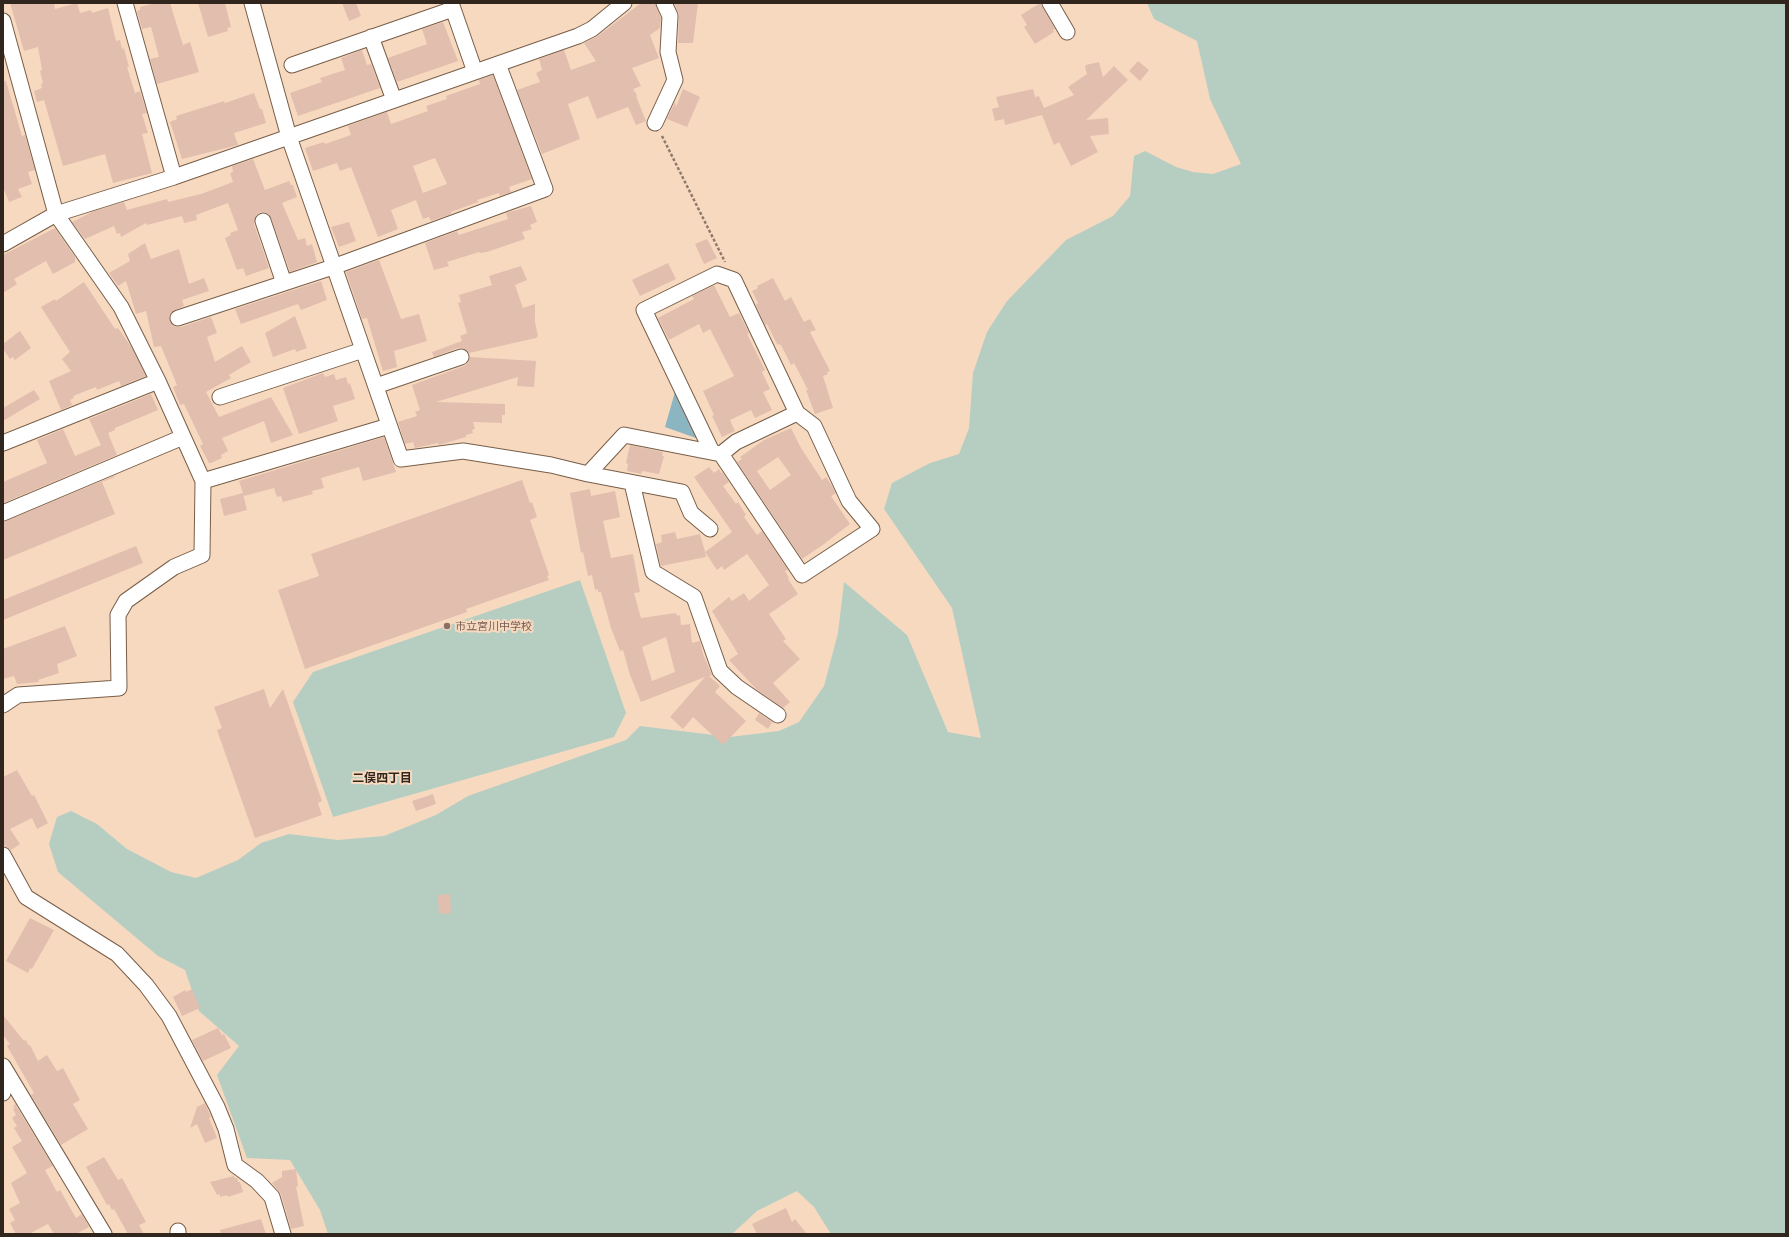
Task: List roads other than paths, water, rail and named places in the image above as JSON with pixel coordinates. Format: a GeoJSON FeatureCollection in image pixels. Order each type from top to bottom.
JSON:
{"type":"FeatureCollection","features":[{"type":"Feature","properties":{"kind":"street"},"geometry":{"type":"LineString","coordinates":[[125,3],[174,177]]}},
{"type":"Feature","properties":{"kind":"street"},"geometry":{"type":"LineString","coordinates":[[252,3],[289,137],[401,459],[463,451],[551,465],[588,474],[682,492],[691,513],[710,529]]}},
{"type":"Feature","properties":{"kind":"street"},"geometry":{"type":"LineString","coordinates":[[3,244],[56,214],[174,177],[578,36],[592,29],[624,3]]}},
{"type":"Feature","properties":{"kind":"street"},"geometry":{"type":"LineString","coordinates":[[655,123],[675,80],[668,52],[670,16],[664,3]]}},
{"type":"Feature","properties":{"kind":"street"},"geometry":{"type":"LineString","coordinates":[[1050,3],[1067,32]]}},
{"type":"Feature","properties":{"kind":"street"},"geometry":{"type":"LineString","coordinates":[[292,65],[452,6],[475,72]]}},
{"type":"Feature","properties":{"kind":"street"},"geometry":{"type":"LineString","coordinates":[[3,21],[56,214],[121,307],[158,380],[203,481],[202,556],[174,568],[126,601],[118,615],[118,688],[18,695],[3,705]]}},
{"type":"Feature","properties":{"kind":"street"},"geometry":{"type":"LineString","coordinates":[[371,37],[394,100]]}},
{"type":"Feature","properties":{"kind":"street"},"geometry":{"type":"LineString","coordinates":[[178,318],[333,267],[545,189],[498,64]]}},
{"type":"Feature","properties":{"kind":"street"},"geometry":{"type":"LineString","coordinates":[[263,221],[284,283]]}},
{"type":"Feature","properties":{"kind":"street"},"geometry":{"type":"LineString","coordinates":[[717,274],[734,280],[797,413],[814,426],[849,501],[872,529],[802,575],[716,453],[644,310],[717,274]]}},
{"type":"Feature","properties":{"kind":"street"},"geometry":{"type":"LineString","coordinates":[[220,397],[363,350]]}},
{"type":"Feature","properties":{"kind":"street"},"geometry":{"type":"LineString","coordinates":[[376,386],[461,357]]}},
{"type":"Feature","properties":{"kind":"street"},"geometry":{"type":"LineString","coordinates":[[3,443],[158,380]]}},
{"type":"Feature","properties":{"kind":"street"},"geometry":{"type":"LineString","coordinates":[[588,474],[624,435],[716,453],[797,413]]}},
{"type":"Feature","properties":{"kind":"street"},"geometry":{"type":"LineString","coordinates":[[203,481],[389,426]]}},
{"type":"Feature","properties":{"kind":"street"},"geometry":{"type":"LineString","coordinates":[[3,513],[183,437]]}},
{"type":"Feature","properties":{"kind":"street"},"geometry":{"type":"LineString","coordinates":[[632,482],[653,572],[694,597],[720,671],[737,687],[778,715]]}},
{"type":"Feature","properties":{"kind":"street"},"geometry":{"type":"LineString","coordinates":[[3,855],[26,897],[118,954],[146,985],[169,1016],[217,1107],[226,1129],[235,1165],[257,1181],[272,1197],[283,1234]]}},
{"type":"Feature","properties":{"kind":"street"},"geometry":{"type":"LineString","coordinates":[[3,1093],[4,1068]]}},
{"type":"Feature","properties":{"kind":"street"},"geometry":{"type":"LineString","coordinates":[[4,1068],[104,1234]]}},
{"type":"Feature","properties":{"kind":"water"},"geometry":{"type":"Polygon","coordinates":[[[675,392],[698,432],[696,438],[665,427],[675,392]]]}},
{"type":"Feature","properties":{"kind":"place","name":"市立宮川中学校"},"geometry":{"type":"Point","coordinates":[447,626]}},
{"type":"Feature","properties":{"kind":"district","name":"二俣四丁目"},"geometry":{"type":"Point","coordinates":[382,778]}}]}
